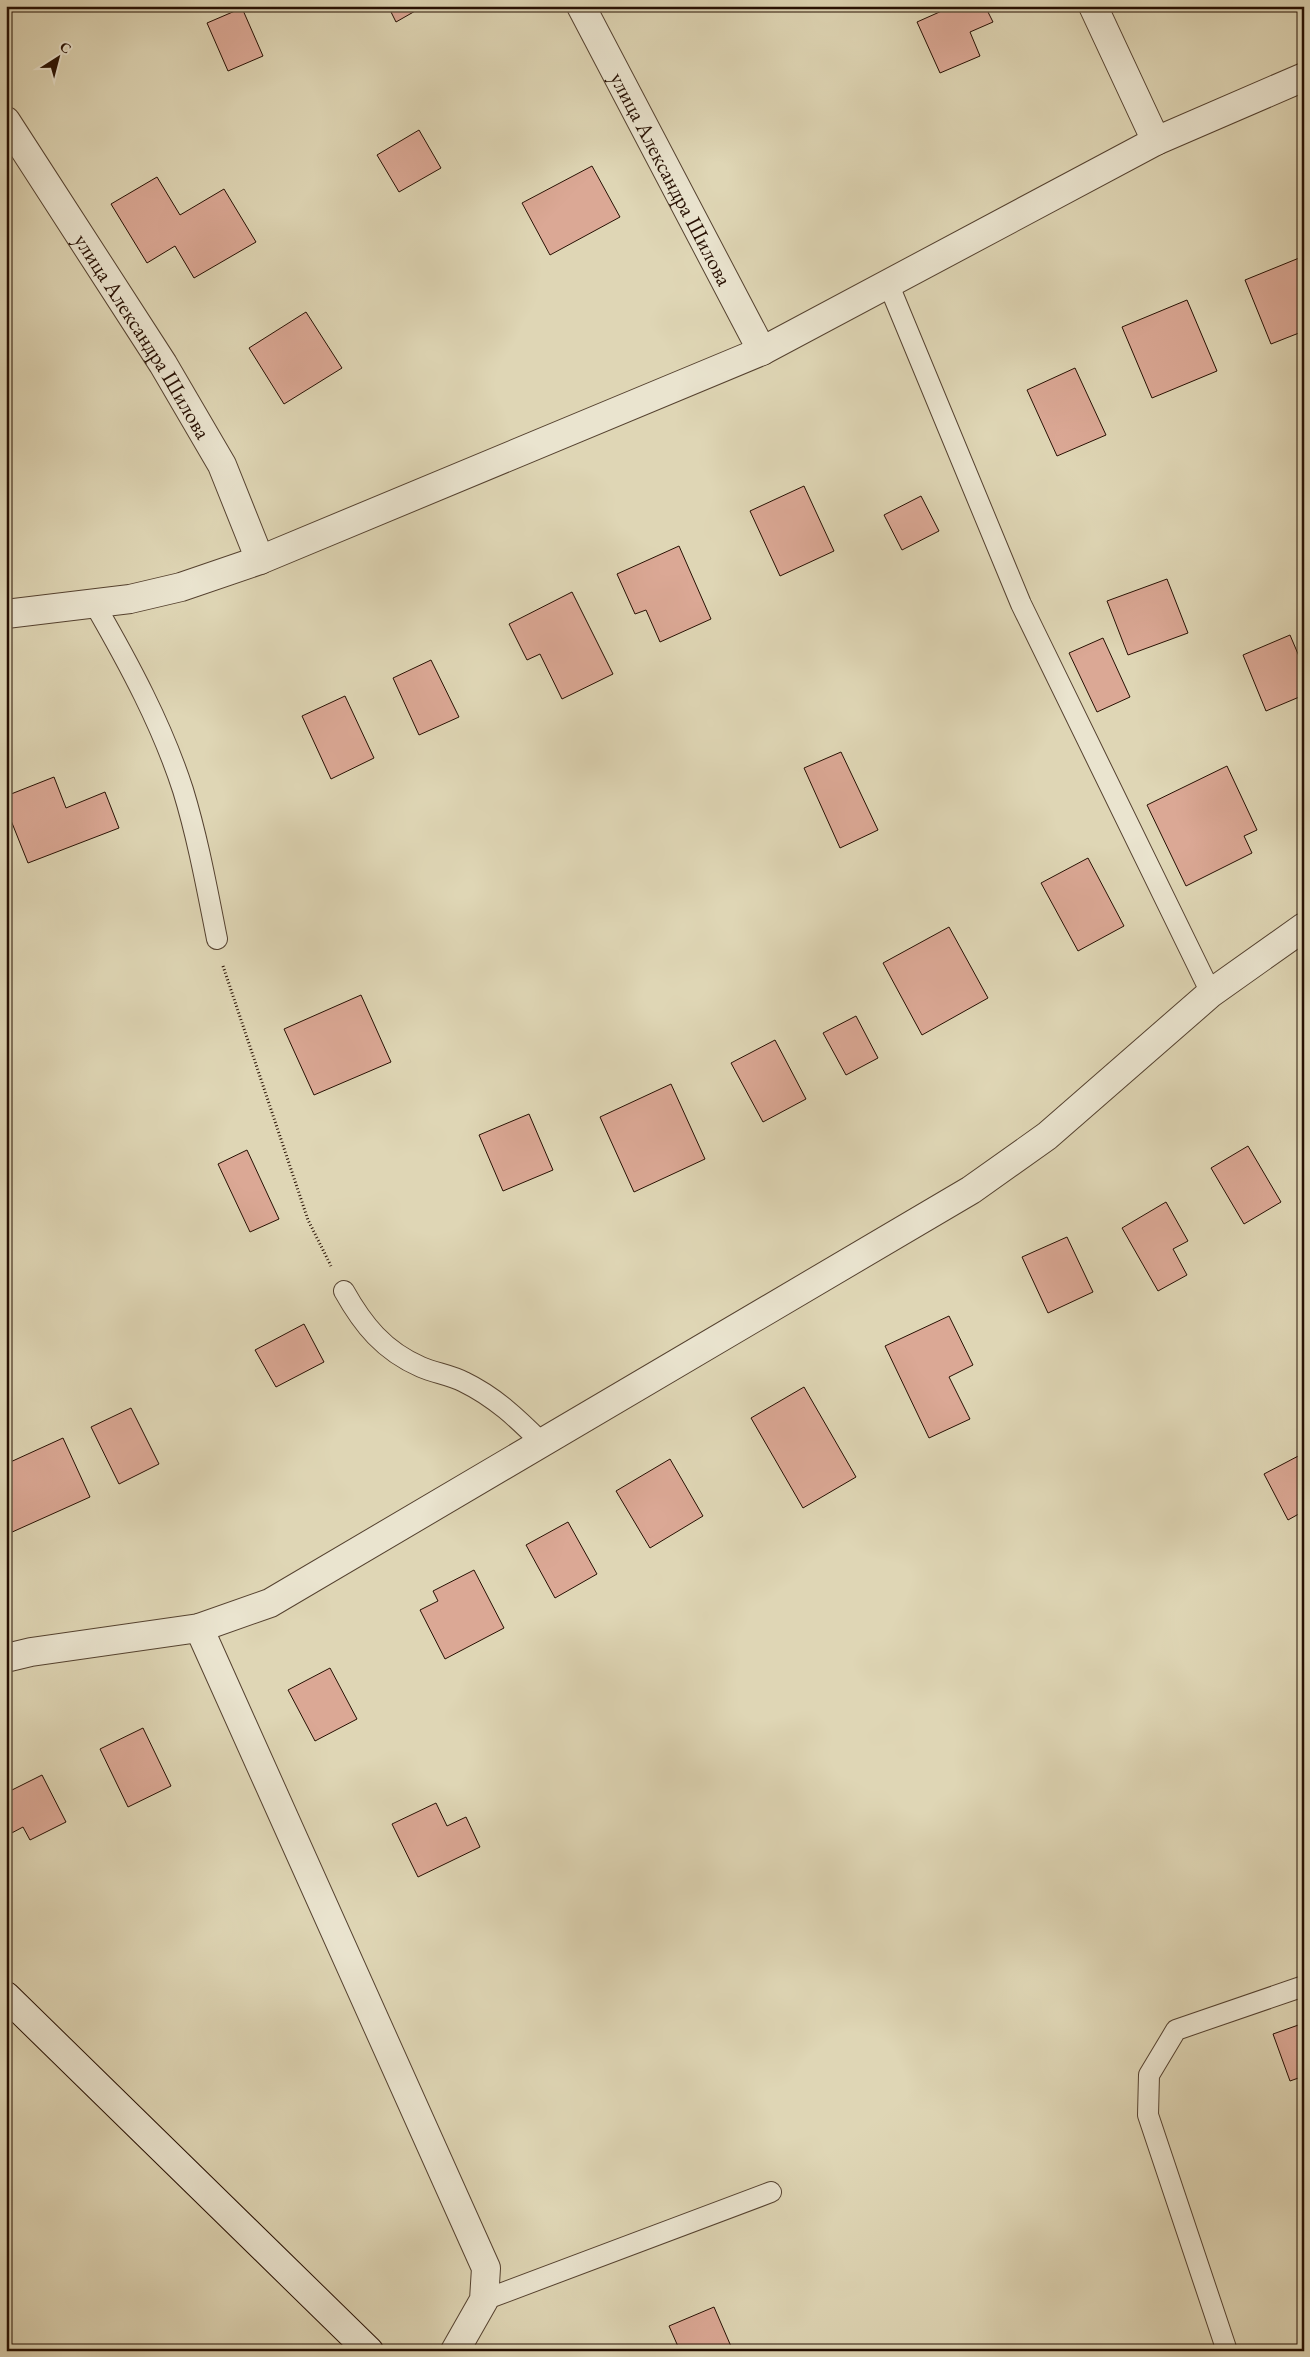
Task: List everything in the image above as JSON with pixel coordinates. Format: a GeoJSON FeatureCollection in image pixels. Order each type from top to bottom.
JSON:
{"type":"FeatureCollection","features":[{"type":"Feature","properties":{"kind":"street","name":"улица Александра Шилова"},"geometry":{"type":"LineString","coordinates":[[581,6],[762,351]]}},
{"type":"Feature","properties":{"kind":"street"},"geometry":{"type":"LineString","coordinates":[[1093,6],[1156,141]]}},
{"type":"Feature","properties":{"kind":"street"},"geometry":{"type":"LineString","coordinates":[[6,614],[95,605],[181,587],[260,560],[762,351],[1156,141],[1304,77]]}},
{"type":"Feature","properties":{"kind":"street","name":"улица Александра Шилова"},"geometry":{"type":"LineString","coordinates":[[6,121],[163,364],[222,465],[260,560]]}},
{"type":"Feature","properties":{"kind":"street"},"geometry":{"type":"LineString","coordinates":[[6,1658],[31,1652],[199,1628],[270,1603],[971,1190],[1046,1136],[1211,993],[1304,927]]}},
{"type":"Feature","properties":{"kind":"street"},"geometry":{"type":"LineString","coordinates":[[199,1628],[486,2268],[484,2300],[455,2351]]}},
{"type":"Feature","properties":{"kind":"street"},"geometry":{"type":"LineString","coordinates":[[6,1996],[368,2351]]}},
{"type":"Feature","properties":{"kind":"lane"},"geometry":{"type":"LineString","coordinates":[[888,283],[1021,604],[1211,993]]}},
{"type":"Feature","properties":{"kind":"lane"},"geometry":{"type":"LineString","coordinates":[[95,605],[129,664],[158,726],[182,789],[201,855],[217,939]]}},
{"type":"Feature","properties":{"kind":"lane"},"geometry":{"type":"LineString","coordinates":[[344,1291],[360,1320],[374,1336],[394,1352],[420,1367],[463,1381],[485,1393],[512,1412],[542,1443]]}},
{"type":"Feature","properties":{"kind":"lane"},"geometry":{"type":"LineString","coordinates":[[1227,2351],[1148,2115],[1149,2074],[1176,2030],[1304,1986]]}},
{"type":"Feature","properties":{"kind":"lane"},"geometry":{"type":"LineString","coordinates":[[484,2300],[771,2192]]}},
{"type":"Feature","properties":{"kind":"path"},"geometry":{"type":"LineString","coordinates":[[217,939],[224,971],[308,1220],[344,1291]]}},
{"type":"Feature","properties":{"kind":"building"},"geometry":{"type":"Polygon","coordinates":[[[388,6],[424,6],[396,22],[388,6]]]}},
{"type":"Feature","properties":{"kind":"building"},"geometry":{"type":"Polygon","coordinates":[[[953,6],[985,6],[993,22],[970,32],[980,56],[940,73],[917,22],[953,6]]]}},
{"type":"Feature","properties":{"kind":"building"},"geometry":{"type":"Polygon","coordinates":[[[242,8],[263,56],[228,71],[207,23],[242,8]]]}},
{"type":"Feature","properties":{"kind":"building"},"geometry":{"type":"Polygon","coordinates":[[[419,130],[441,168],[399,192],[377,155],[419,130]]]}},
{"type":"Feature","properties":{"kind":"building"},"geometry":{"type":"Polygon","coordinates":[[[592,166],[620,217],[550,255],[522,203],[592,166]]]}},
{"type":"Feature","properties":{"kind":"building"},"geometry":{"type":"Polygon","coordinates":[[[157,177],[180,215],[224,189],[256,242],[194,278],[175,246],[147,263],[111,204],[157,177]]]}},
{"type":"Feature","properties":{"kind":"building"},"geometry":{"type":"Polygon","coordinates":[[[1304,256],[1304,331],[1271,344],[1245,280],[1304,256]]]}},
{"type":"Feature","properties":{"kind":"building"},"geometry":{"type":"Polygon","coordinates":[[[1187,300],[1217,371],[1152,398],[1122,327],[1187,300]]]}},
{"type":"Feature","properties":{"kind":"building"},"geometry":{"type":"Polygon","coordinates":[[[306,312],[342,368],[284,404],[249,348],[306,312]]]}},
{"type":"Feature","properties":{"kind":"building"},"geometry":{"type":"Polygon","coordinates":[[[1075,368],[1106,435],[1057,456],[1027,390],[1075,368]]]}},
{"type":"Feature","properties":{"kind":"building"},"geometry":{"type":"Polygon","coordinates":[[[804,486],[834,551],[780,576],[750,511],[804,486]]]}},
{"type":"Feature","properties":{"kind":"building"},"geometry":{"type":"Polygon","coordinates":[[[921,496],[939,531],[902,550],[884,515],[921,496]]]}},
{"type":"Feature","properties":{"kind":"building"},"geometry":{"type":"Polygon","coordinates":[[[679,546],[711,619],[660,642],[646,610],[635,614],[617,574],[679,546]]]}},
{"type":"Feature","properties":{"kind":"building"},"geometry":{"type":"Polygon","coordinates":[[[1167,579],[1188,633],[1128,655],[1107,601],[1167,579]]]}},
{"type":"Feature","properties":{"kind":"building"},"geometry":{"type":"Polygon","coordinates":[[[572,592],[613,674],[562,699],[540,654],[527,660],[509,624],[572,592]]]}},
{"type":"Feature","properties":{"kind":"building"},"geometry":{"type":"Polygon","coordinates":[[[1290,635],[1304,668],[1304,695],[1266,711],[1243,655],[1290,635]]]}},
{"type":"Feature","properties":{"kind":"building"},"geometry":{"type":"Polygon","coordinates":[[[1103,638],[1130,697],[1097,712],[1069,653],[1103,638]]]}},
{"type":"Feature","properties":{"kind":"building"},"geometry":{"type":"Polygon","coordinates":[[[431,660],[459,717],[419,735],[393,678],[431,660]]]}},
{"type":"Feature","properties":{"kind":"building"},"geometry":{"type":"Polygon","coordinates":[[[345,696],[374,758],[331,779],[302,716],[345,696]]]}},
{"type":"Feature","properties":{"kind":"building"},"geometry":{"type":"Polygon","coordinates":[[[841,752],[878,830],[840,848],[804,768],[841,752]]]}},
{"type":"Feature","properties":{"kind":"building"},"geometry":{"type":"Polygon","coordinates":[[[1227,766],[1257,830],[1244,836],[1252,853],[1186,886],[1147,805],[1227,766]]]}},
{"type":"Feature","properties":{"kind":"building"},"geometry":{"type":"Polygon","coordinates":[[[54,777],[66,808],[105,792],[119,828],[28,863],[6,808],[6,796],[54,777]]]}},
{"type":"Feature","properties":{"kind":"building"},"geometry":{"type":"Polygon","coordinates":[[[1088,858],[1124,926],[1078,951],[1041,883],[1088,858]]]}},
{"type":"Feature","properties":{"kind":"building"},"geometry":{"type":"Polygon","coordinates":[[[949,927],[988,998],[922,1035],[883,963],[949,927]]]}},
{"type":"Feature","properties":{"kind":"building"},"geometry":{"type":"Polygon","coordinates":[[[361,995],[391,1062],[314,1095],[284,1029],[361,995]]]}},
{"type":"Feature","properties":{"kind":"building"},"geometry":{"type":"Polygon","coordinates":[[[856,1016],[878,1058],[846,1075],[823,1033],[856,1016]]]}},
{"type":"Feature","properties":{"kind":"building"},"geometry":{"type":"Polygon","coordinates":[[[775,1040],[806,1099],[763,1122],[731,1063],[775,1040]]]}},
{"type":"Feature","properties":{"kind":"building"},"geometry":{"type":"Polygon","coordinates":[[[671,1084],[705,1159],[634,1192],[600,1117],[671,1084]]]}},
{"type":"Feature","properties":{"kind":"building"},"geometry":{"type":"Polygon","coordinates":[[[529,1114],[553,1170],[503,1191],[479,1135],[529,1114]]]}},
{"type":"Feature","properties":{"kind":"building"},"geometry":{"type":"Polygon","coordinates":[[[1248,1146],[1281,1202],[1244,1224],[1211,1168],[1248,1146]]]}},
{"type":"Feature","properties":{"kind":"building"},"geometry":{"type":"Polygon","coordinates":[[[247,1150],[279,1219],[250,1232],[218,1164],[247,1150]]]}},
{"type":"Feature","properties":{"kind":"building"},"geometry":{"type":"Polygon","coordinates":[[[1166,1202],[1188,1241],[1173,1249],[1187,1275],[1158,1291],[1122,1228],[1166,1202]]]}},
{"type":"Feature","properties":{"kind":"building"},"geometry":{"type":"Polygon","coordinates":[[[1067,1237],[1093,1292],[1048,1313],[1022,1257],[1067,1237]]]}},
{"type":"Feature","properties":{"kind":"building"},"geometry":{"type":"Polygon","coordinates":[[[949,1316],[973,1365],[949,1377],[970,1419],[929,1438],[885,1346],[949,1316]]]}},
{"type":"Feature","properties":{"kind":"building"},"geometry":{"type":"Polygon","coordinates":[[[304,1324],[324,1362],[276,1387],[255,1350],[304,1324]]]}},
{"type":"Feature","properties":{"kind":"building"},"geometry":{"type":"Polygon","coordinates":[[[804,1387],[856,1477],[803,1508],[751,1418],[804,1387]]]}},
{"type":"Feature","properties":{"kind":"building"},"geometry":{"type":"Polygon","coordinates":[[[131,1408],[159,1464],[119,1484],[91,1427],[131,1408]]]}},
{"type":"Feature","properties":{"kind":"building"},"geometry":{"type":"Polygon","coordinates":[[[63,1438],[90,1497],[10,1533],[6,1525],[6,1464],[63,1438]]]}},
{"type":"Feature","properties":{"kind":"building"},"geometry":{"type":"Polygon","coordinates":[[[1304,1453],[1304,1511],[1288,1520],[1264,1474],[1304,1453]]]}},
{"type":"Feature","properties":{"kind":"building"},"geometry":{"type":"Polygon","coordinates":[[[670,1459],[703,1516],[650,1548],[616,1491],[670,1459]]]}},
{"type":"Feature","properties":{"kind":"building"},"geometry":{"type":"Polygon","coordinates":[[[568,1522],[597,1574],[555,1598],[526,1545],[568,1522]]]}},
{"type":"Feature","properties":{"kind":"building"},"geometry":{"type":"Polygon","coordinates":[[[474,1570],[504,1628],[445,1659],[420,1610],[438,1601],[433,1591],[474,1570]]]}},
{"type":"Feature","properties":{"kind":"building"},"geometry":{"type":"Polygon","coordinates":[[[330,1668],[357,1719],[315,1741],[288,1690],[330,1668]]]}},
{"type":"Feature","properties":{"kind":"building"},"geometry":{"type":"Polygon","coordinates":[[[143,1728],[171,1786],[128,1807],[100,1749],[143,1728]]]}},
{"type":"Feature","properties":{"kind":"building"},"geometry":{"type":"Polygon","coordinates":[[[42,1775],[66,1822],[30,1840],[23,1827],[6,1836],[6,1793],[42,1775]]]}},
{"type":"Feature","properties":{"kind":"building"},"geometry":{"type":"Polygon","coordinates":[[[436,1803],[447,1826],[466,1817],[480,1847],[418,1877],[392,1824],[436,1803]]]}},
{"type":"Feature","properties":{"kind":"building"},"geometry":{"type":"Polygon","coordinates":[[[1304,2023],[1304,2076],[1290,2081],[1273,2034],[1304,2023]]]}},
{"type":"Feature","properties":{"kind":"building"},"geometry":{"type":"Polygon","coordinates":[[[714,2307],[733,2351],[680,2351],[669,2326],[714,2307]]]}}]}
